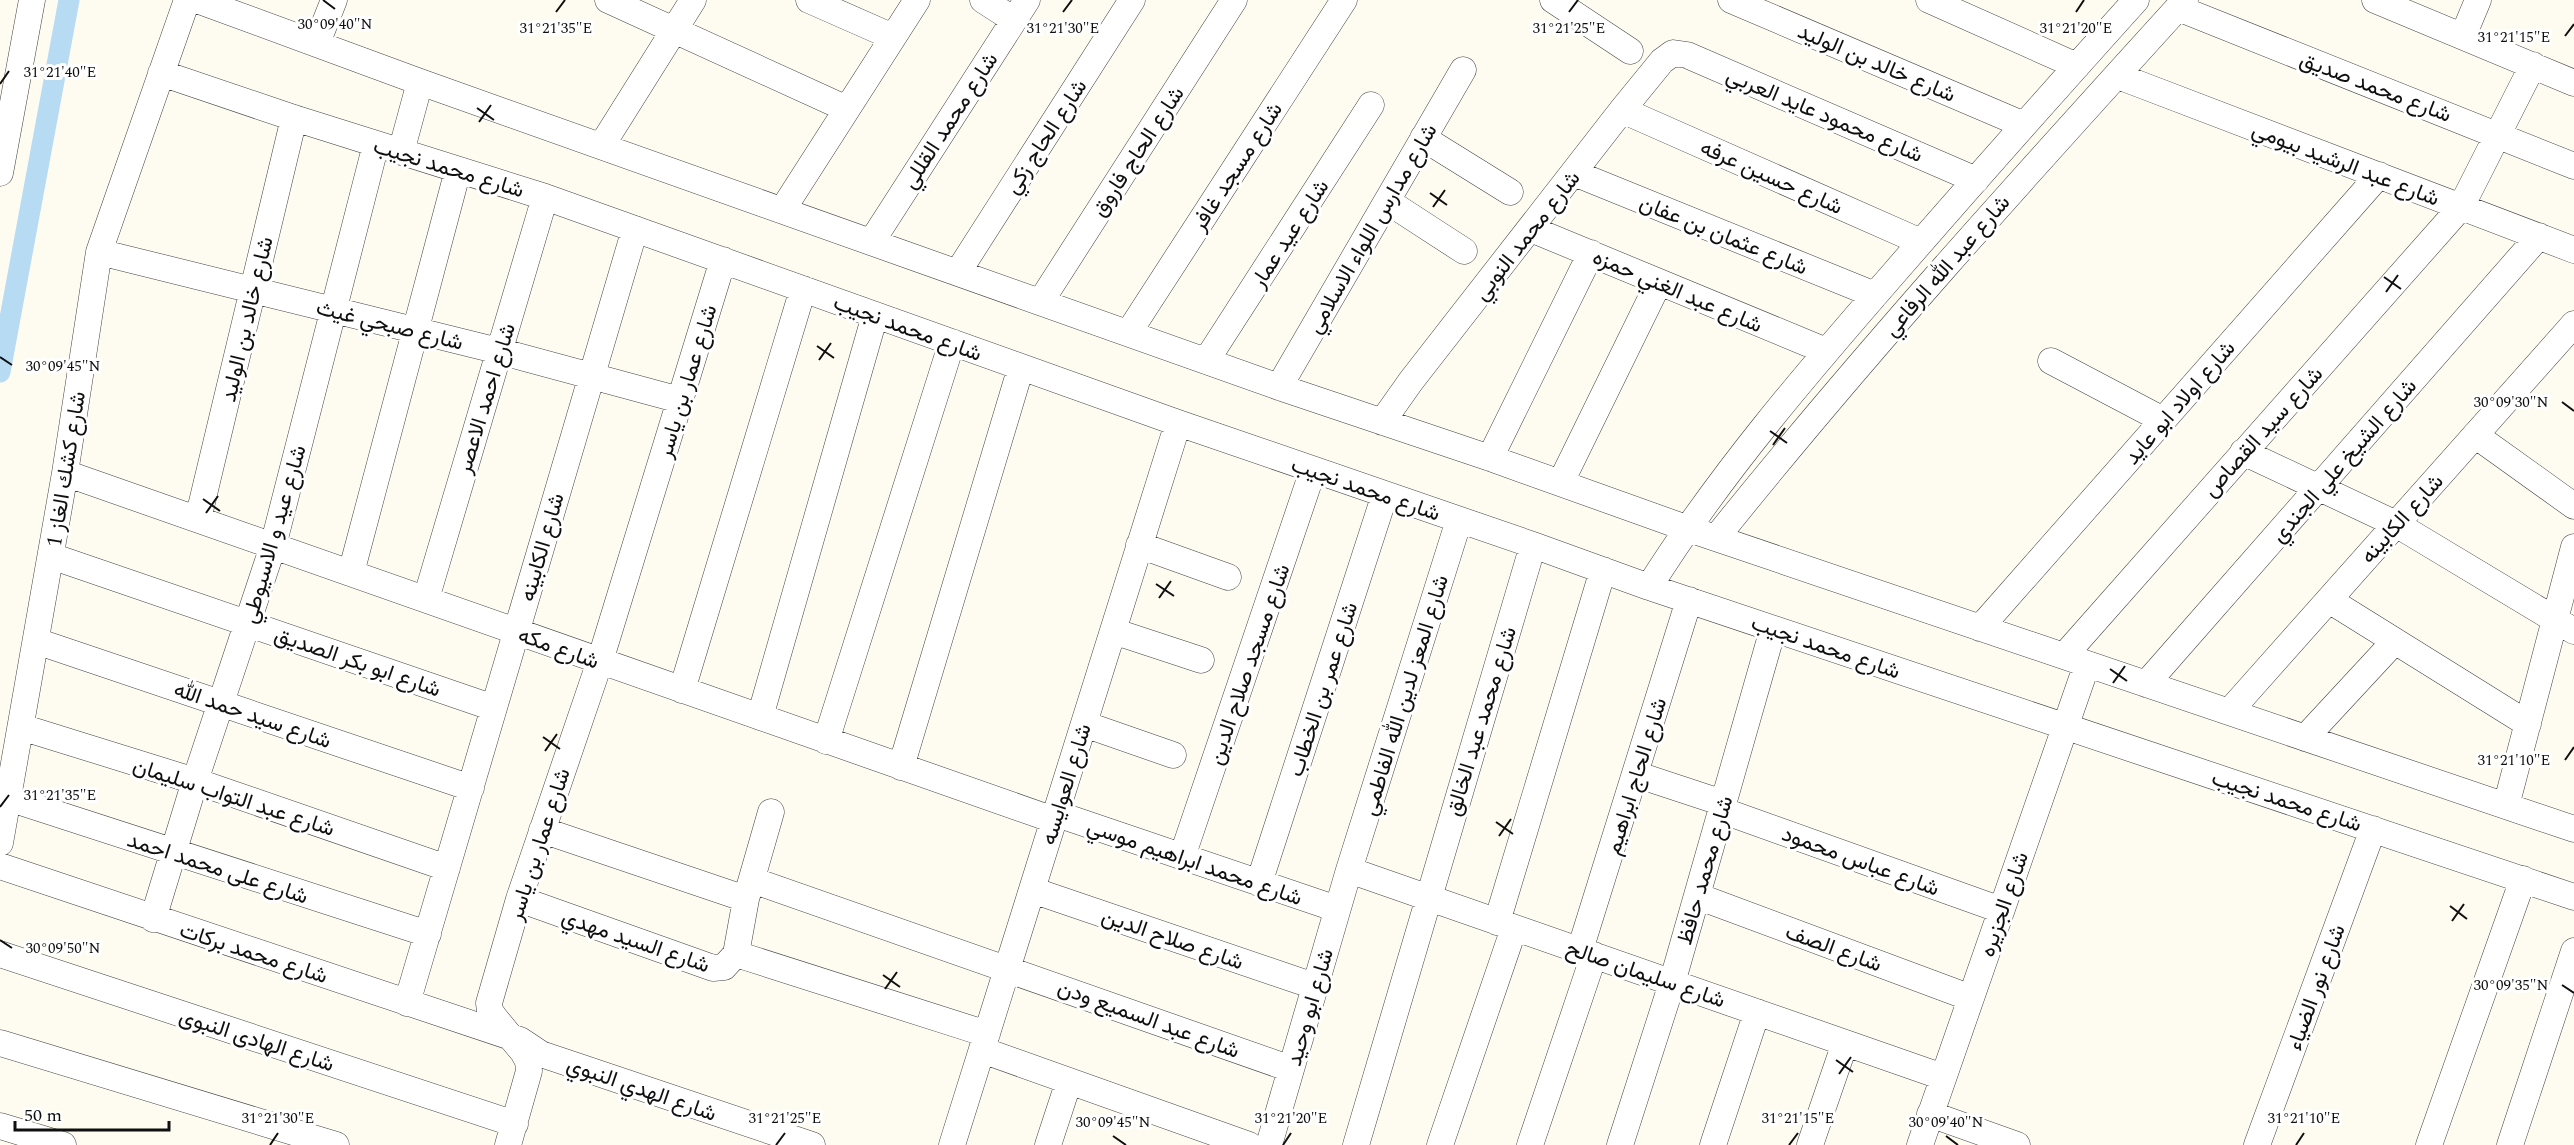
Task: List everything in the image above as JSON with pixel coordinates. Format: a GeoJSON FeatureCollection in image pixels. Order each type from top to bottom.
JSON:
{"type":"FeatureCollection","features":[{"type":"Feature","properties":{"kind":"street"},"geometry":{"type":"LineString","coordinates":[[0,173],[32,0]]}},
{"type":"Feature","properties":{"kind":"street","name":"شارع كشك الغاز 1"},"geometry":{"type":"LineString","coordinates":[[0,843],[65,473],[99,252],[187,0]]}},
{"type":"Feature","properties":{"kind":"street"},"geometry":{"type":"LineString","coordinates":[[197,0],[420,82],[1279,387],[1561,482],[1686,528],[2574,829]]}},
{"type":"Feature","properties":{"kind":"street"},"geometry":{"type":"LineString","coordinates":[[317,43],[334,0]]}},
{"type":"Feature","properties":{"kind":"street"},"geometry":{"type":"LineString","coordinates":[[608,0],[847,109]]}},
{"type":"Feature","properties":{"kind":"street"},"geometry":{"type":"LineString","coordinates":[[602,145],[693,0]]}},
{"type":"Feature","properties":{"kind":"street"},"geometry":{"type":"LineString","coordinates":[[808,0],[893,37]]}},
{"type":"Feature","properties":{"kind":"street"},"geometry":{"type":"LineString","coordinates":[[783,209],[917,0]]}},
{"type":"Feature","properties":{"kind":"street"},"geometry":{"type":"LineString","coordinates":[[983,0],[1021,10]]}},
{"type":"Feature","properties":{"kind":"street","name":"شارع الحاج زكي"},"geometry":{"type":"LineString","coordinates":[[958,272],[1132,0]]}},
{"type":"Feature","properties":{"kind":"street","name":"شارع الحاج فاروق"},"geometry":{"type":"LineString","coordinates":[[1041,301],[1234,0]]}},
{"type":"Feature","properties":{"kind":"street","name":"شارع مسجد غافر"},"geometry":{"type":"LineString","coordinates":[[1129,332],[1344,0]]}},
{"type":"Feature","properties":{"kind":"street"},"geometry":{"type":"LineString","coordinates":[[1553,0],[1630,51]]}},
{"type":"Feature","properties":{"kind":"street","name":"شارع خالد بن الوليد"},"geometry":{"type":"LineString","coordinates":[[1731,0],[2024,124]]}},
{"type":"Feature","properties":{"kind":"street"},"geometry":{"type":"LineString","coordinates":[[1929,0],[2077,66]]}},
{"type":"Feature","properties":{"kind":"street","name":"شارع عبد الله الرفاعي"},"geometry":{"type":"LineString","coordinates":[[1649,587],[1686,528],[1732,466],[1826,351],[2024,124],[2136,0]]}},
{"type":"Feature","properties":{"kind":"street"},"geometry":{"type":"LineString","coordinates":[[2375,0],[2574,83]]}},
{"type":"Feature","properties":{"kind":"street"},"geometry":{"type":"LineString","coordinates":[[2463,36],[2478,0]]}},
{"type":"Feature","properties":{"kind":"street","name":"شارع عبد الله الرفاعي"},"geometry":{"type":"LineString","coordinates":[[1716,538],[1776,462],[2020,180],[2118,76],[2181,4]]}},
{"type":"Feature","properties":{"kind":"street","name":"شارع محمد صديق"},"geometry":{"type":"LineString","coordinates":[[2181,4],[2574,166]]}},
{"type":"Feature","properties":{"kind":"street","name":"شارع محمد القللي"},"geometry":{"type":"LineString","coordinates":[[872,241],[1021,10]]}},
{"type":"Feature","properties":{"kind":"street","name":"شارع محمد النوبي"},"geometry":{"type":"LineString","coordinates":[[1382,422],[1411,381],[1622,110],[1662,61],[1673,52]]}},
{"type":"Feature","properties":{"kind":"street","name":"شارع محمود عايد العربي"},"geometry":{"type":"LineString","coordinates":[[1673,52],[1680,52],[1976,180]]}},
{"type":"Feature","properties":{"kind":"street","name":"شارع سيد القصاص"},"geometry":{"type":"LineString","coordinates":[[2075,660],[2243,452],[2462,207],[2533,65]]}},
{"type":"Feature","properties":{"kind":"street","name":"شارع مدارس اللواء الاسلامي"},"geometry":{"type":"LineString","coordinates":[[1279,387],[1463,70]]}},
{"type":"Feature","properties":{"kind":"street","name":"شارع محمد نجيب"},"geometry":{"type":"LineString","coordinates":[[161,73],[294,118],[545,197],[1178,423],[1649,587],[2574,897]]}},
{"type":"Feature","properties":{"kind":"street","name":"شارع عبد الرشيد بيومي"},"geometry":{"type":"LineString","coordinates":[[2118,76],[2574,250]]}},
{"type":"Feature","properties":{"kind":"street"},"geometry":{"type":"LineString","coordinates":[[402,152],[420,82]]}},
{"type":"Feature","properties":{"kind":"street","name":"شارع عيد عمار"},"geometry":{"type":"LineString","coordinates":[[1206,361],[1371,105]]}},
{"type":"Feature","properties":{"kind":"street","name":"شارع حسين عرفه"},"geometry":{"type":"LineString","coordinates":[[1622,110],[1921,242]]}},
{"type":"Feature","properties":{"kind":"street","name":"شارع خالد بن الوليد"},"geometry":{"type":"LineString","coordinates":[[198,519],[294,118]]}},
{"type":"Feature","properties":{"kind":"street"},"geometry":{"type":"LineString","coordinates":[[1423,138],[1510,192]]}},
{"type":"Feature","properties":{"kind":"street","name":"شارع عيد و الاسيوطي"},"geometry":{"type":"LineString","coordinates":[[153,919],[172,853],[273,546],[376,144]]}},
{"type":"Feature","properties":{"kind":"street"},"geometry":{"type":"LineString","coordinates":[[351,573],[458,170]]}},
{"type":"Feature","properties":{"kind":"street","name":"شارع عثمان بن عفان"},"geometry":{"type":"LineString","coordinates":[[1574,173],[1875,295]]}},
{"type":"Feature","properties":{"kind":"street","name":"شارع اولاد ابو عايد"},"geometry":{"type":"LineString","coordinates":[[1980,628],[2379,175]]}},
{"type":"Feature","properties":{"kind":"street","name":"شارع احمد الاعصر"},"geometry":{"type":"LineString","coordinates":[[426,599],[545,197]]}},
{"type":"Feature","properties":{"kind":"street"},"geometry":{"type":"LineString","coordinates":[[1387,201],[1464,251]]}},
{"type":"Feature","properties":{"kind":"street","name":"شارع الكابينه"},"geometry":{"type":"LineString","coordinates":[[407,1003],[635,229]]}},
{"type":"Feature","properties":{"kind":"street","name":"شارع عبد الغني حمزه"},"geometry":{"type":"LineString","coordinates":[[1531,229],[1826,351]]}},
{"type":"Feature","properties":{"kind":"street","name":"شارع الشيخ علي الجندي"},"geometry":{"type":"LineString","coordinates":[[2146,684],[2539,236]]}},
{"type":"Feature","properties":{"kind":"street","name":"شارع صبحي غيث"},"geometry":{"type":"LineString","coordinates":[[99,252],[499,351],[680,400]]}},
{"type":"Feature","properties":{"kind":"street"},"geometry":{"type":"LineString","coordinates":[[1490,458],[1592,253]]}},
{"type":"Feature","properties":{"kind":"street","name":"شارع عمار بن ياسر"},"geometry":{"type":"LineString","coordinates":[[516,1138],[529,1071],[523,1052],[490,1011],[489,1002],[519,899],[600,661],[723,260]]}},
{"type":"Feature","properties":{"kind":"street"},"geometry":{"type":"LineString","coordinates":[[1561,482],[1659,282]]}},
{"type":"Feature","properties":{"kind":"street"},"geometry":{"type":"LineString","coordinates":[[682,690],[803,289]]}},
{"type":"Feature","properties":{"kind":"street"},"geometry":{"type":"LineString","coordinates":[[760,717],[875,315]]}},
{"type":"Feature","properties":{"kind":"street","name":"شارع الكابينه"},"geometry":{"type":"LineString","coordinates":[[2229,712],[2574,324]]}},
{"type":"Feature","properties":{"kind":"street"},"geometry":{"type":"LineString","coordinates":[[826,741],[952,342]]}},
{"type":"Feature","properties":{"kind":"street"},"geometry":{"type":"LineString","coordinates":[[2051,361],[2163,420]]}},
{"type":"Feature","properties":{"kind":"street"},"geometry":{"type":"LineString","coordinates":[[901,767],[1021,367]]}},
{"type":"Feature","properties":{"kind":"street","name":"شارع العوايسه"},"geometry":{"type":"LineString","coordinates":[[952,1145],[1178,423]]}},
{"type":"Feature","properties":{"kind":"street"},"geometry":{"type":"LineString","coordinates":[[2475,435],[2574,506]]}},
{"type":"Feature","properties":{"kind":"street"},"geometry":{"type":"LineString","coordinates":[[2243,452],[2396,524],[2565,624]]}},
{"type":"Feature","properties":{"kind":"street","name":"شارع مسجد صلاح الدين"},"geometry":{"type":"LineString","coordinates":[[1182,857],[1313,470]]}},
{"type":"Feature","properties":{"kind":"street","name":"شارع مكه"},"geometry":{"type":"LineString","coordinates":[[65,473],[826,741],[1054,817]]}},
{"type":"Feature","properties":{"kind":"street","name":"شارع عمر بن الخطاب"},"geometry":{"type":"LineString","coordinates":[[1259,883],[1384,494]]}},
{"type":"Feature","properties":{"kind":"street","name":"شارع المعز لدين الله الفاطمي"},"geometry":{"type":"LineString","coordinates":[[1348,870],[1459,520]]}},
{"type":"Feature","properties":{"kind":"street"},"geometry":{"type":"LineString","coordinates":[[1139,545],[1228,577]]}},
{"type":"Feature","properties":{"kind":"street","name":"شارع محمد عبد الخالق"},"geometry":{"type":"LineString","coordinates":[[1356,1145],[1533,545]]}},
{"type":"Feature","properties":{"kind":"street"},"geometry":{"type":"LineString","coordinates":[[2506,806],[2528,724],[2565,624],[2574,547]]}},
{"type":"Feature","properties":{"kind":"street","name":"شارع ابو بكر الصديق"},"geometry":{"type":"LineString","coordinates":[[51,555],[494,708]]}},
{"type":"Feature","properties":{"kind":"street"},"geometry":{"type":"LineString","coordinates":[[1440,1145],[1505,925],[1603,570]]}},
{"type":"Feature","properties":{"kind":"street","name":"شارع الحاج ابراهيم"},"geometry":{"type":"LineString","coordinates":[[1530,1145],[1587,953],[1635,774],[1689,600]]}},
{"type":"Feature","properties":{"kind":"street"},"geometry":{"type":"LineString","coordinates":[[2329,600],[2528,724]]}},
{"type":"Feature","properties":{"kind":"street","name":"شارع محمد حافظ"},"geometry":{"type":"LineString","coordinates":[[1620,1145],[1672,983],[1773,628]]}},
{"type":"Feature","properties":{"kind":"street"},"geometry":{"type":"LineString","coordinates":[[1113,631],[1201,660]]}},
{"type":"Feature","properties":{"kind":"street","name":"شارع سيد حمد الله"},"geometry":{"type":"LineString","coordinates":[[36,641],[471,788]]}},
{"type":"Feature","properties":{"kind":"street"},"geometry":{"type":"LineString","coordinates":[[2306,738],[2394,642]]}},
{"type":"Feature","properties":{"kind":"street","name":"شارع الجزيره"},"geometry":{"type":"LineString","coordinates":[[1920,1145],[2065,726],[2075,660]]}},
{"type":"Feature","properties":{"kind":"street"},"geometry":{"type":"LineString","coordinates":[[1084,724],[1173,755]]}},
{"type":"Feature","properties":{"kind":"street","name":"شارع عبد التواب سليمان"},"geometry":{"type":"LineString","coordinates":[[21,727],[195,782],[447,868]]}},
{"type":"Feature","properties":{"kind":"street","name":"شارع عباس محمود"},"geometry":{"type":"LineString","coordinates":[[1635,774],[2001,910]]}},
{"type":"Feature","properties":{"kind":"street","name":"شارع على محمد احمد"},"geometry":{"type":"LineString","coordinates":[[8,798],[172,853],[428,934]]}},
{"type":"Feature","properties":{"kind":"street"},"geometry":{"type":"LineString","coordinates":[[736,954],[749,890],[771,812]]}},
{"type":"Feature","properties":{"kind":"street","name":"شارع محمد ابراهيم موسي"},"geometry":{"type":"LineString","coordinates":[[1054,817],[1337,909]]}},
{"type":"Feature","properties":{"kind":"street","name":"شارع نور الضياء"},"geometry":{"type":"LineString","coordinates":[[2258,1145],[2373,829]]}},
{"type":"Feature","properties":{"kind":"street","name":"شارع عبد السميع ودن"},"geometry":{"type":"LineString","coordinates":[[542,830],[1007,968],[1291,1069]]}},
{"type":"Feature","properties":{"kind":"street","name":"شارع محمد بركات"},"geometry":{"type":"LineString","coordinates":[[0,866],[510,1037]]}},
{"type":"Feature","properties":{"kind":"street","name":"شارع سليمان صالح"},"geometry":{"type":"LineString","coordinates":[[1348,870],[1943,1077]]}},
{"type":"Feature","properties":{"kind":"street","name":"شارع ابو وحيد"},"geometry":{"type":"LineString","coordinates":[[1269,1145],[1348,870]]}},
{"type":"Feature","properties":{"kind":"street"},"geometry":{"type":"LineString","coordinates":[[2429,1145],[2523,879]]}},
{"type":"Feature","properties":{"kind":"street","name":"شارع صلاح الدين"},"geometry":{"type":"LineString","coordinates":[[1032,890],[1314,986]]}},
{"type":"Feature","properties":{"kind":"street","name":"شارع الصف"},"geometry":{"type":"LineString","coordinates":[[1697,896],[1971,998]]}},
{"type":"Feature","properties":{"kind":"street","name":"شارع السيد مهدي"},"geometry":{"type":"LineString","coordinates":[[519,899],[713,968],[724,967],[736,954],[985,1042]]}},
{"type":"Feature","properties":{"kind":"street"},"geometry":{"type":"LineString","coordinates":[[2510,1145],[2574,951]]}},
{"type":"Feature","properties":{"kind":"street","name":"شارع الهادى النبوى"},"geometry":{"type":"LineString","coordinates":[[0,954],[516,1138]]}},
{"type":"Feature","properties":{"kind":"street"},"geometry":{"type":"LineString","coordinates":[[1713,1145],[1757,1012]]}},
{"type":"Feature","properties":{"kind":"street","name":"شارع الهدي النبوي"},"geometry":{"type":"LineString","coordinates":[[510,1037],[520,1040],[541,1054],[812,1145]]}},
{"type":"Feature","properties":{"kind":"street"},"geometry":{"type":"LineString","coordinates":[[985,1042],[1069,1081],[1240,1143]]}},
{"type":"Feature","properties":{"kind":"street"},"geometry":{"type":"LineString","coordinates":[[1810,1145],[1845,1042]]}},
{"type":"Feature","properties":{"kind":"street"},"geometry":{"type":"LineString","coordinates":[[0,1043],[336,1145]]}},
{"type":"Feature","properties":{"kind":"street"},"geometry":{"type":"LineString","coordinates":[[1048,1145],[1069,1081]]}},
{"type":"Feature","properties":{"kind":"street"},"geometry":{"type":"LineString","coordinates":[[1930,1114],[2017,1145]]}},
{"type":"Feature","properties":{"kind":"street"},"geometry":{"type":"LineString","coordinates":[[0,1126],[63,1145]]}},
{"type":"Feature","properties":{"kind":"waterway"},"geometry":{"type":"LineString","coordinates":[[0,372],[69,0]]}}]}
